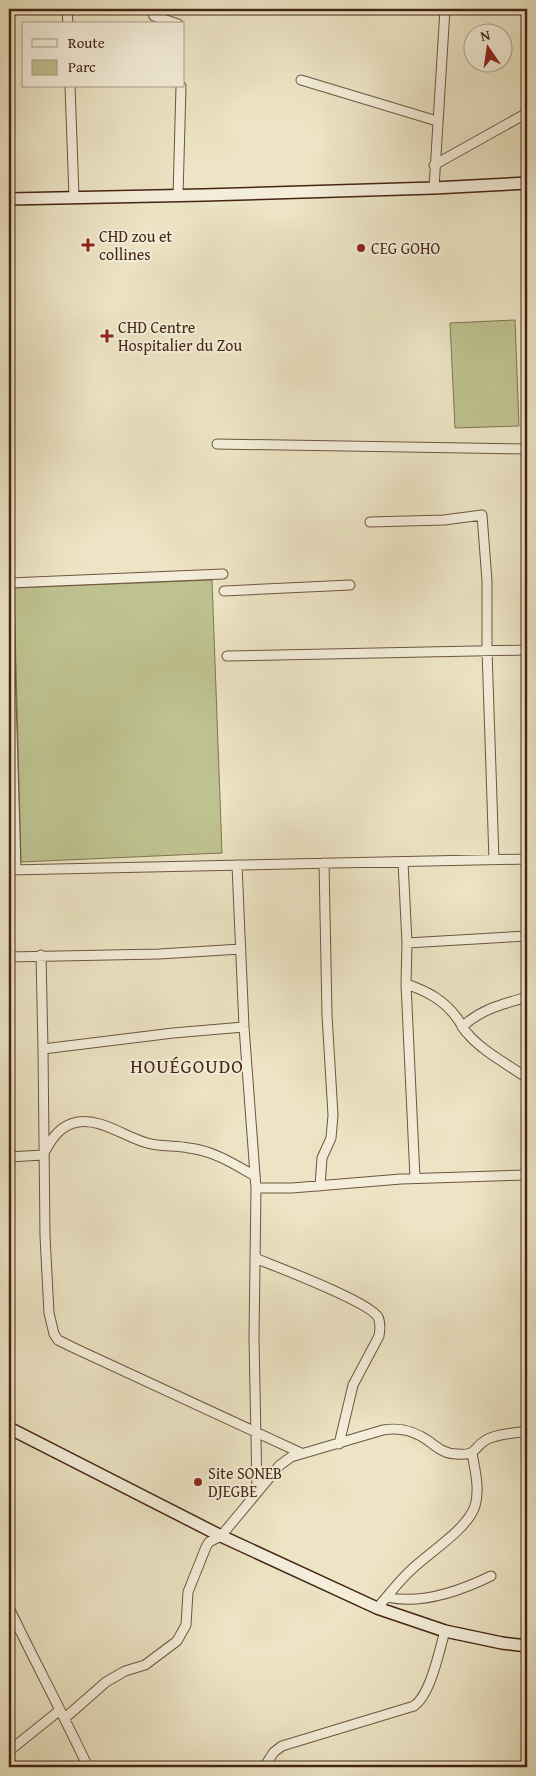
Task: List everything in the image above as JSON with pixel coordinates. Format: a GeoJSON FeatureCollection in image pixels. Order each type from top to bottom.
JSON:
{"type":"FeatureCollection","features":[{"type":"Feature","properties":{"kind":"street"},"geometry":{"type":"LineString","coordinates":[[67,9],[68,22]]}},
{"type":"Feature","properties":{"kind":"street"},"geometry":{"type":"LineString","coordinates":[[151,9],[154,16],[172,22]]}},
{"type":"Feature","properties":{"kind":"street"},"geometry":{"type":"LineString","coordinates":[[434,188],[445,9]]}},
{"type":"Feature","properties":{"kind":"street"},"geometry":{"type":"LineString","coordinates":[[301,80],[437,121]]}},
{"type":"Feature","properties":{"kind":"street"},"geometry":{"type":"LineString","coordinates":[[70,88],[74,197]]}},
{"type":"Feature","properties":{"kind":"street"},"geometry":{"type":"LineString","coordinates":[[178,196],[181,88]]}},
{"type":"Feature","properties":{"kind":"street"},"geometry":{"type":"LineString","coordinates":[[434,165],[527,113]]}},
{"type":"Feature","properties":{"kind":"street"},"geometry":{"type":"LineString","coordinates":[[9,199],[178,196],[434,188],[527,183]]}},
{"type":"Feature","properties":{"kind":"street"},"geometry":{"type":"LineString","coordinates":[[217,444],[527,449]]}},
{"type":"Feature","properties":{"kind":"street"},"geometry":{"type":"LineString","coordinates":[[370,522],[444,520],[482,515],[487,581],[487,650],[494,860]]}},
{"type":"Feature","properties":{"kind":"street"},"geometry":{"type":"LineString","coordinates":[[9,583],[223,574]]}},
{"type":"Feature","properties":{"kind":"street"},"geometry":{"type":"LineString","coordinates":[[224,591],[350,585]]}},
{"type":"Feature","properties":{"kind":"street"},"geometry":{"type":"LineString","coordinates":[[9,628],[12,870],[527,859]]}},
{"type":"Feature","properties":{"kind":"street"},"geometry":{"type":"LineString","coordinates":[[227,656],[527,650]]}},
{"type":"Feature","properties":{"kind":"street"},"geometry":{"type":"LineString","coordinates":[[403,862],[407,942],[406,984],[415,1178]]}},
{"type":"Feature","properties":{"kind":"street"},"geometry":{"type":"LineString","coordinates":[[320,1186],[322,1158],[330,1138],[333,1115],[327,1015],[324,863]]}},
{"type":"Feature","properties":{"kind":"street"},"geometry":{"type":"LineString","coordinates":[[237,866],[244,1027],[256,1188],[257,1491]]}},
{"type":"Feature","properties":{"kind":"street"},"geometry":{"type":"LineString","coordinates":[[407,942],[527,936]]}},
{"type":"Feature","properties":{"kind":"street"},"geometry":{"type":"LineString","coordinates":[[9,957],[159,954],[241,950]]}},
{"type":"Feature","properties":{"kind":"street"},"geometry":{"type":"LineString","coordinates":[[40,956],[45,1236],[49,1313],[54,1334],[58,1340],[301,1453]]}},
{"type":"Feature","properties":{"kind":"street"},"geometry":{"type":"LineString","coordinates":[[406,984],[422,989],[440,1000],[478,1044],[527,1078]]}},
{"type":"Feature","properties":{"kind":"street"},"geometry":{"type":"LineString","coordinates":[[462,1027],[473,1017],[485,1010],[527,997]]}},
{"type":"Feature","properties":{"kind":"street"},"geometry":{"type":"LineString","coordinates":[[43,1049],[173,1033],[244,1027]]}},
{"type":"Feature","properties":{"kind":"street"},"geometry":{"type":"LineString","coordinates":[[44,1155],[56,1134],[63,1128],[78,1122],[86,1122],[114,1130],[149,1144],[203,1150],[231,1162],[255,1176]]}},
{"type":"Feature","properties":{"kind":"street"},"geometry":{"type":"LineString","coordinates":[[9,1157],[44,1155]]}},
{"type":"Feature","properties":{"kind":"street"},"geometry":{"type":"LineString","coordinates":[[256,1188],[320,1186],[415,1178],[527,1175]]}},
{"type":"Feature","properties":{"kind":"street"},"geometry":{"type":"LineString","coordinates":[[255,1258],[332,1290],[372,1311],[378,1318],[381,1327],[379,1336],[353,1385],[339,1444]]}},
{"type":"Feature","properties":{"kind":"street"},"geometry":{"type":"LineString","coordinates":[[9,1428],[221,1536],[377,1608],[445,1631],[502,1643],[527,1646]]}},
{"type":"Feature","properties":{"kind":"street"},"geometry":{"type":"LineString","coordinates":[[9,1751],[106,1682],[125,1671],[145,1665],[177,1641],[186,1625],[188,1592],[209,1542],[221,1536],[280,1465],[291,1457],[395,1428],[412,1432],[449,1453],[458,1454],[472,1453],[486,1440],[527,1431]]}},
{"type":"Feature","properties":{"kind":"street"},"geometry":{"type":"LineString","coordinates":[[377,1608],[411,1570],[454,1534],[468,1518],[474,1507],[477,1482],[472,1453]]}},
{"type":"Feature","properties":{"kind":"street"},"geometry":{"type":"LineString","coordinates":[[387,1597],[404,1600],[439,1594],[460,1589],[491,1576]]}},
{"type":"Feature","properties":{"kind":"street"},"geometry":{"type":"LineString","coordinates":[[9,1608],[88,1767]]}},
{"type":"Feature","properties":{"kind":"street"},"geometry":{"type":"LineString","coordinates":[[264,1767],[274,1752],[282,1746],[368,1721],[414,1706],[420,1702],[432,1674],[445,1631]]}},
{"type":"Feature","properties":{"kind":"green space"},"geometry":{"type":"Polygon","coordinates":[[[515,320],[519,426],[455,428],[450,323],[515,320]]]}},
{"type":"Feature","properties":{"kind":"green space"},"geometry":{"type":"Polygon","coordinates":[[[212,580],[222,853],[21,862],[14,588],[212,580]]]}},
{"type":"Feature","properties":{"kind":"place","name":"CHD zou et collines"},"geometry":{"type":"Point","coordinates":[88,245]}},
{"type":"Feature","properties":{"kind":"place","name":"CEG GOHO"},"geometry":{"type":"Point","coordinates":[361,248]}},
{"type":"Feature","properties":{"kind":"place","name":"CHD Centre Hospitalier du Zou"},"geometry":{"type":"Point","coordinates":[107,336]}},
{"type":"Feature","properties":{"kind":"place","name":"Site SONEB DJEGBE"},"geometry":{"type":"Point","coordinates":[198,1482]}},
{"type":"Feature","properties":{"kind":"district","name":"HOUÉGOUDO"},"geometry":{"type":"Point","coordinates":[187,1066]}}]}
